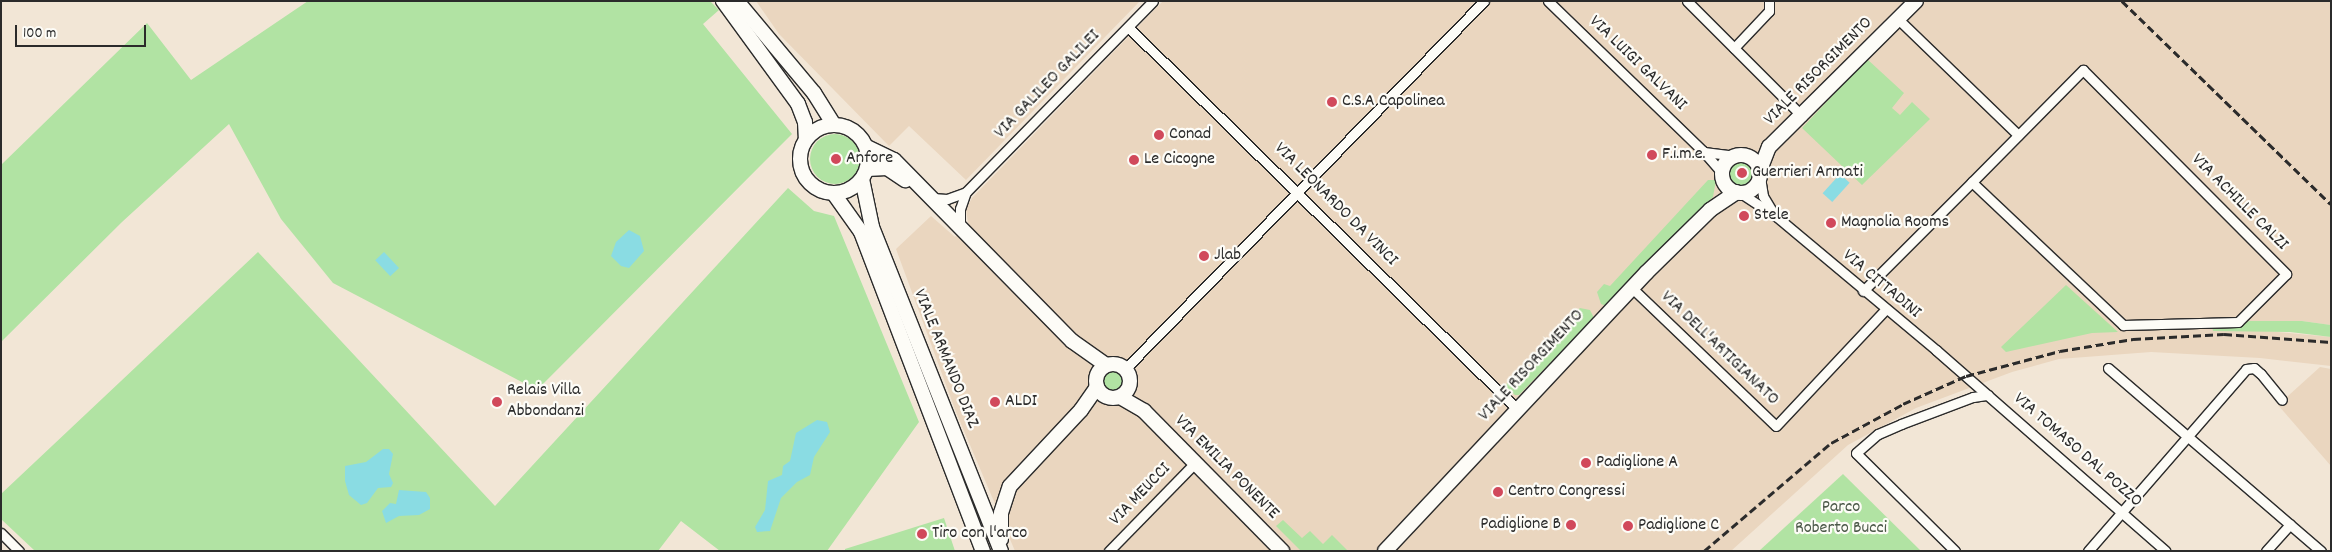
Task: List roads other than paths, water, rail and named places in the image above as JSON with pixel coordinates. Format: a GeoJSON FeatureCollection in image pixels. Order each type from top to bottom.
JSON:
{"type":"FeatureCollection","features":[{"type":"Feature","properties":{"kind":"main road"},"geometry":{"type":"LineString","coordinates":[[723,1],[798,104],[805,122],[806,139],[800,158],[805,178],[818,189],[834,194],[855,187],[865,174],[867,147]]}},
{"type":"Feature","properties":{"kind":"main road"},"geometry":{"type":"LineString","coordinates":[[737,1],[814,93],[833,124]]}},
{"type":"Feature","properties":{"kind":"main road","name":"VIALE RISORGIMENTO"},"geometry":{"type":"LineString","coordinates":[[1741,156],[1769,147],[1914,2]]}},
{"type":"Feature","properties":{"kind":"main road"},"geometry":{"type":"LineString","coordinates":[[806,139],[813,132],[833,124],[850,129],[867,147],[894,160],[1072,341],[1106,365],[1114,364],[1125,369],[1130,376],[1124,393]]}},
{"type":"Feature","properties":{"kind":"main road","name":"VIALE RISORGIMENTO"},"geometry":{"type":"LineString","coordinates":[[1760,174],[1769,147]]}},
{"type":"Feature","properties":{"kind":"main road"},"geometry":{"type":"LineString","coordinates":[[1741,156],[1755,161],[1760,174],[1752,189],[1738,192],[1723,177],[1727,161],[1741,156]]}},
{"type":"Feature","properties":{"kind":"main road"},"geometry":{"type":"LineString","coordinates":[[865,174],[887,168],[898,174],[958,233],[963,230]]}},
{"type":"Feature","properties":{"kind":"main road","name":"VIALE ARMANDO DIAZ"},"geometry":{"type":"LineString","coordinates":[[865,174],[872,227],[1002,551]]}},
{"type":"Feature","properties":{"kind":"main road","name":"VIALE RISORGIMENTO"},"geometry":{"type":"LineString","coordinates":[[1710,210],[1723,177]]}},
{"type":"Feature","properties":{"kind":"main road","name":"VIALE RISORGIMENTO"},"geometry":{"type":"LineString","coordinates":[[1385,551],[1517,408],[1632,288],[1710,210],[1738,192]]}},
{"type":"Feature","properties":{"kind":"main road","name":"VIALE ARMANDO DIAZ"},"geometry":{"type":"LineString","coordinates":[[834,194],[861,232],[983,551]]}},
{"type":"Feature","properties":{"kind":"main road"},"geometry":{"type":"LineString","coordinates":[[1072,341],[1099,386]]}},
{"type":"Feature","properties":{"kind":"main road"},"geometry":{"type":"LineString","coordinates":[[1002,551],[1000,522],[1005,496],[1013,481],[1081,410],[1099,386],[1106,365]]}},
{"type":"Feature","properties":{"kind":"main road","name":"VIA EMILIA PONENTE"},"geometry":{"type":"LineString","coordinates":[[1099,386],[1124,393],[1144,411],[1282,551]]}},
{"type":"Feature","properties":{"kind":"street","name":"VIA GALILEO GALILEI"},"geometry":{"type":"LineString","coordinates":[[932,198],[947,199],[966,192],[1153,1]]}},
{"type":"Feature","properties":{"kind":"street"},"geometry":{"type":"LineString","coordinates":[[1125,369],[1484,1]]}},
{"type":"Feature","properties":{"kind":"street","name":"VIA LUIGI GALVANI"},"geometry":{"type":"LineString","coordinates":[[1548,1],[1703,151],[1723,177]]}},
{"type":"Feature","properties":{"kind":"street"},"geometry":{"type":"LineString","coordinates":[[1687,1],[1802,116]]}},
{"type":"Feature","properties":{"kind":"street"},"geometry":{"type":"LineString","coordinates":[[1734,48],[1769,10],[1769,1]]}},
{"type":"Feature","properties":{"kind":"street"},"geometry":{"type":"LineString","coordinates":[[1863,291],[2018,135],[1898,19]]}},
{"type":"Feature","properties":{"kind":"street","name":"VIA LEONARDO DA VINCI"},"geometry":{"type":"LineString","coordinates":[[1128,27],[1299,191],[1517,408]]}},
{"type":"Feature","properties":{"kind":"street","name":"VIA ACHILLE CALZI"},"geometry":{"type":"LineString","coordinates":[[1972,182],[2123,325],[2238,322],[2286,274],[2083,70],[2018,135]]}},
{"type":"Feature","properties":{"kind":"street"},"geometry":{"type":"LineString","coordinates":[[1703,151],[1741,156]]}},
{"type":"Feature","properties":{"kind":"street","name":"VIA CITTADINI"},"geometry":{"type":"LineString","coordinates":[[1760,174],[1763,196],[1777,217]]}},
{"type":"Feature","properties":{"kind":"street"},"geometry":{"type":"LineString","coordinates":[[963,230],[960,209],[966,192]]}},
{"type":"Feature","properties":{"kind":"street","name":"VIA CITTADINI"},"geometry":{"type":"LineString","coordinates":[[1738,192],[1777,217],[1966,376]]}},
{"type":"Feature","properties":{"kind":"street","name":"VIA DELL'ARTIGIANATO"},"geometry":{"type":"LineString","coordinates":[[1632,288],[1776,426],[1886,310]]}},
{"type":"Feature","properties":{"kind":"street"},"geometry":{"type":"LineString","coordinates":[[2108,368],[2321,551]]}},
{"type":"Feature","properties":{"kind":"street"},"geometry":{"type":"LineString","coordinates":[[2088,551],[2246,369],[2254,368],[2261,374],[2282,400]]}},
{"type":"Feature","properties":{"kind":"street","name":"VIA TOMASO DAL POZZO"},"geometry":{"type":"LineString","coordinates":[[1966,376],[2166,551]]}},
{"type":"Feature","properties":{"kind":"street"},"geometry":{"type":"LineString","coordinates":[[1955,551],[1856,453],[1878,434],[1901,424],[1967,399],[1988,396]]}},
{"type":"Feature","properties":{"kind":"street","name":"VIA MEUCCI"},"geometry":{"type":"LineString","coordinates":[[1109,551],[1195,463]]}},
{"type":"Feature","properties":{"kind":"street"},"geometry":{"type":"LineString","coordinates":[[2266,551],[2290,524]]}},
{"type":"Feature","properties":{"kind":"street"},"geometry":{"type":"LineString","coordinates":[[1,533],[19,551]]}},
{"type":"Feature","properties":{"kind":"water"},"geometry":{"type":"Polygon","coordinates":[[[1840,174],[1850,183],[1832,202],[1823,193],[1840,174]]]}},
{"type":"Feature","properties":{"kind":"water"},"geometry":{"type":"Polygon","coordinates":[[[629,230],[640,236],[644,251],[629,268],[621,266],[611,256],[616,242],[629,230]]]}},
{"type":"Feature","properties":{"kind":"water"},"geometry":{"type":"Polygon","coordinates":[[[384,252],[399,268],[390,276],[375,260],[384,252]]]}},
{"type":"Feature","properties":{"kind":"water"},"geometry":{"type":"Polygon","coordinates":[[[817,420],[827,422],[830,432],[814,457],[810,475],[797,482],[781,498],[770,531],[757,532],[755,527],[765,510],[768,481],[782,475],[783,466],[790,461],[796,433],[817,420]]]}},
{"type":"Feature","properties":{"kind":"water"},"geometry":{"type":"Polygon","coordinates":[[[383,449],[389,449],[393,454],[389,474],[393,483],[391,487],[378,488],[367,503],[361,505],[349,495],[345,481],[345,466],[366,462],[383,449]]]}},
{"type":"Feature","properties":{"kind":"water"},"geometry":{"type":"Polygon","coordinates":[[[399,490],[426,492],[430,498],[430,509],[419,515],[399,516],[386,523],[382,511],[390,503],[396,504],[399,490]]]}},
{"type":"Feature","properties":{"kind":"railway"},"geometry":{"type":"LineString","coordinates":[[2122,1],[2331,204]]}},
{"type":"Feature","properties":{"kind":"railway"},"geometry":{"type":"LineString","coordinates":[[1704,551],[1831,443],[1903,404],[1966,376],[2060,351],[2133,339],[2224,334],[2331,342]]}},
{"type":"Feature","properties":{"kind":"place","name":"C.S.A Capolinea"},"geometry":{"type":"Point","coordinates":[1332,102]}},
{"type":"Feature","properties":{"kind":"place","name":"Conad"},"geometry":{"type":"Point","coordinates":[1159,135]}},
{"type":"Feature","properties":{"kind":"place","name":"F.i.m.e."},"geometry":{"type":"Point","coordinates":[1652,155]}},
{"type":"Feature","properties":{"kind":"place","name":"Anfore"},"geometry":{"type":"Point","coordinates":[836,159]}},
{"type":"Feature","properties":{"kind":"place","name":"Le Cicogne"},"geometry":{"type":"Point","coordinates":[1134,160]}},
{"type":"Feature","properties":{"kind":"place","name":"Guerrieri Armati"},"geometry":{"type":"Point","coordinates":[1742,173]}},
{"type":"Feature","properties":{"kind":"place","name":"Stele"},"geometry":{"type":"Point","coordinates":[1744,216]}},
{"type":"Feature","properties":{"kind":"place","name":"Magnolia Rooms"},"geometry":{"type":"Point","coordinates":[1831,223]}},
{"type":"Feature","properties":{"kind":"place","name":"Jlab"},"geometry":{"type":"Point","coordinates":[1204,256]}},
{"type":"Feature","properties":{"kind":"place","name":"Relais Villa Abbondanzi"},"geometry":{"type":"Point","coordinates":[497,402]}},
{"type":"Feature","properties":{"kind":"place","name":"ALDI"},"geometry":{"type":"Point","coordinates":[995,402]}},
{"type":"Feature","properties":{"kind":"place","name":"Padiglione A"},"geometry":{"type":"Point","coordinates":[1586,463]}},
{"type":"Feature","properties":{"kind":"place","name":"Centro Congressi"},"geometry":{"type":"Point","coordinates":[1498,492]}},
{"type":"Feature","properties":{"kind":"place","name":"Padiglione B"},"geometry":{"type":"Point","coordinates":[1571,525]}},
{"type":"Feature","properties":{"kind":"place","name":"Padiglione C"},"geometry":{"type":"Point","coordinates":[1628,526]}},
{"type":"Feature","properties":{"kind":"place","name":"Tiro con l'arco"},"geometry":{"type":"Point","coordinates":[922,534]}},
{"type":"Feature","properties":{"kind":"park label","name":"Parco Roberto Bucci"},"geometry":{"type":"Point","coordinates":[1841,519]}}]}
